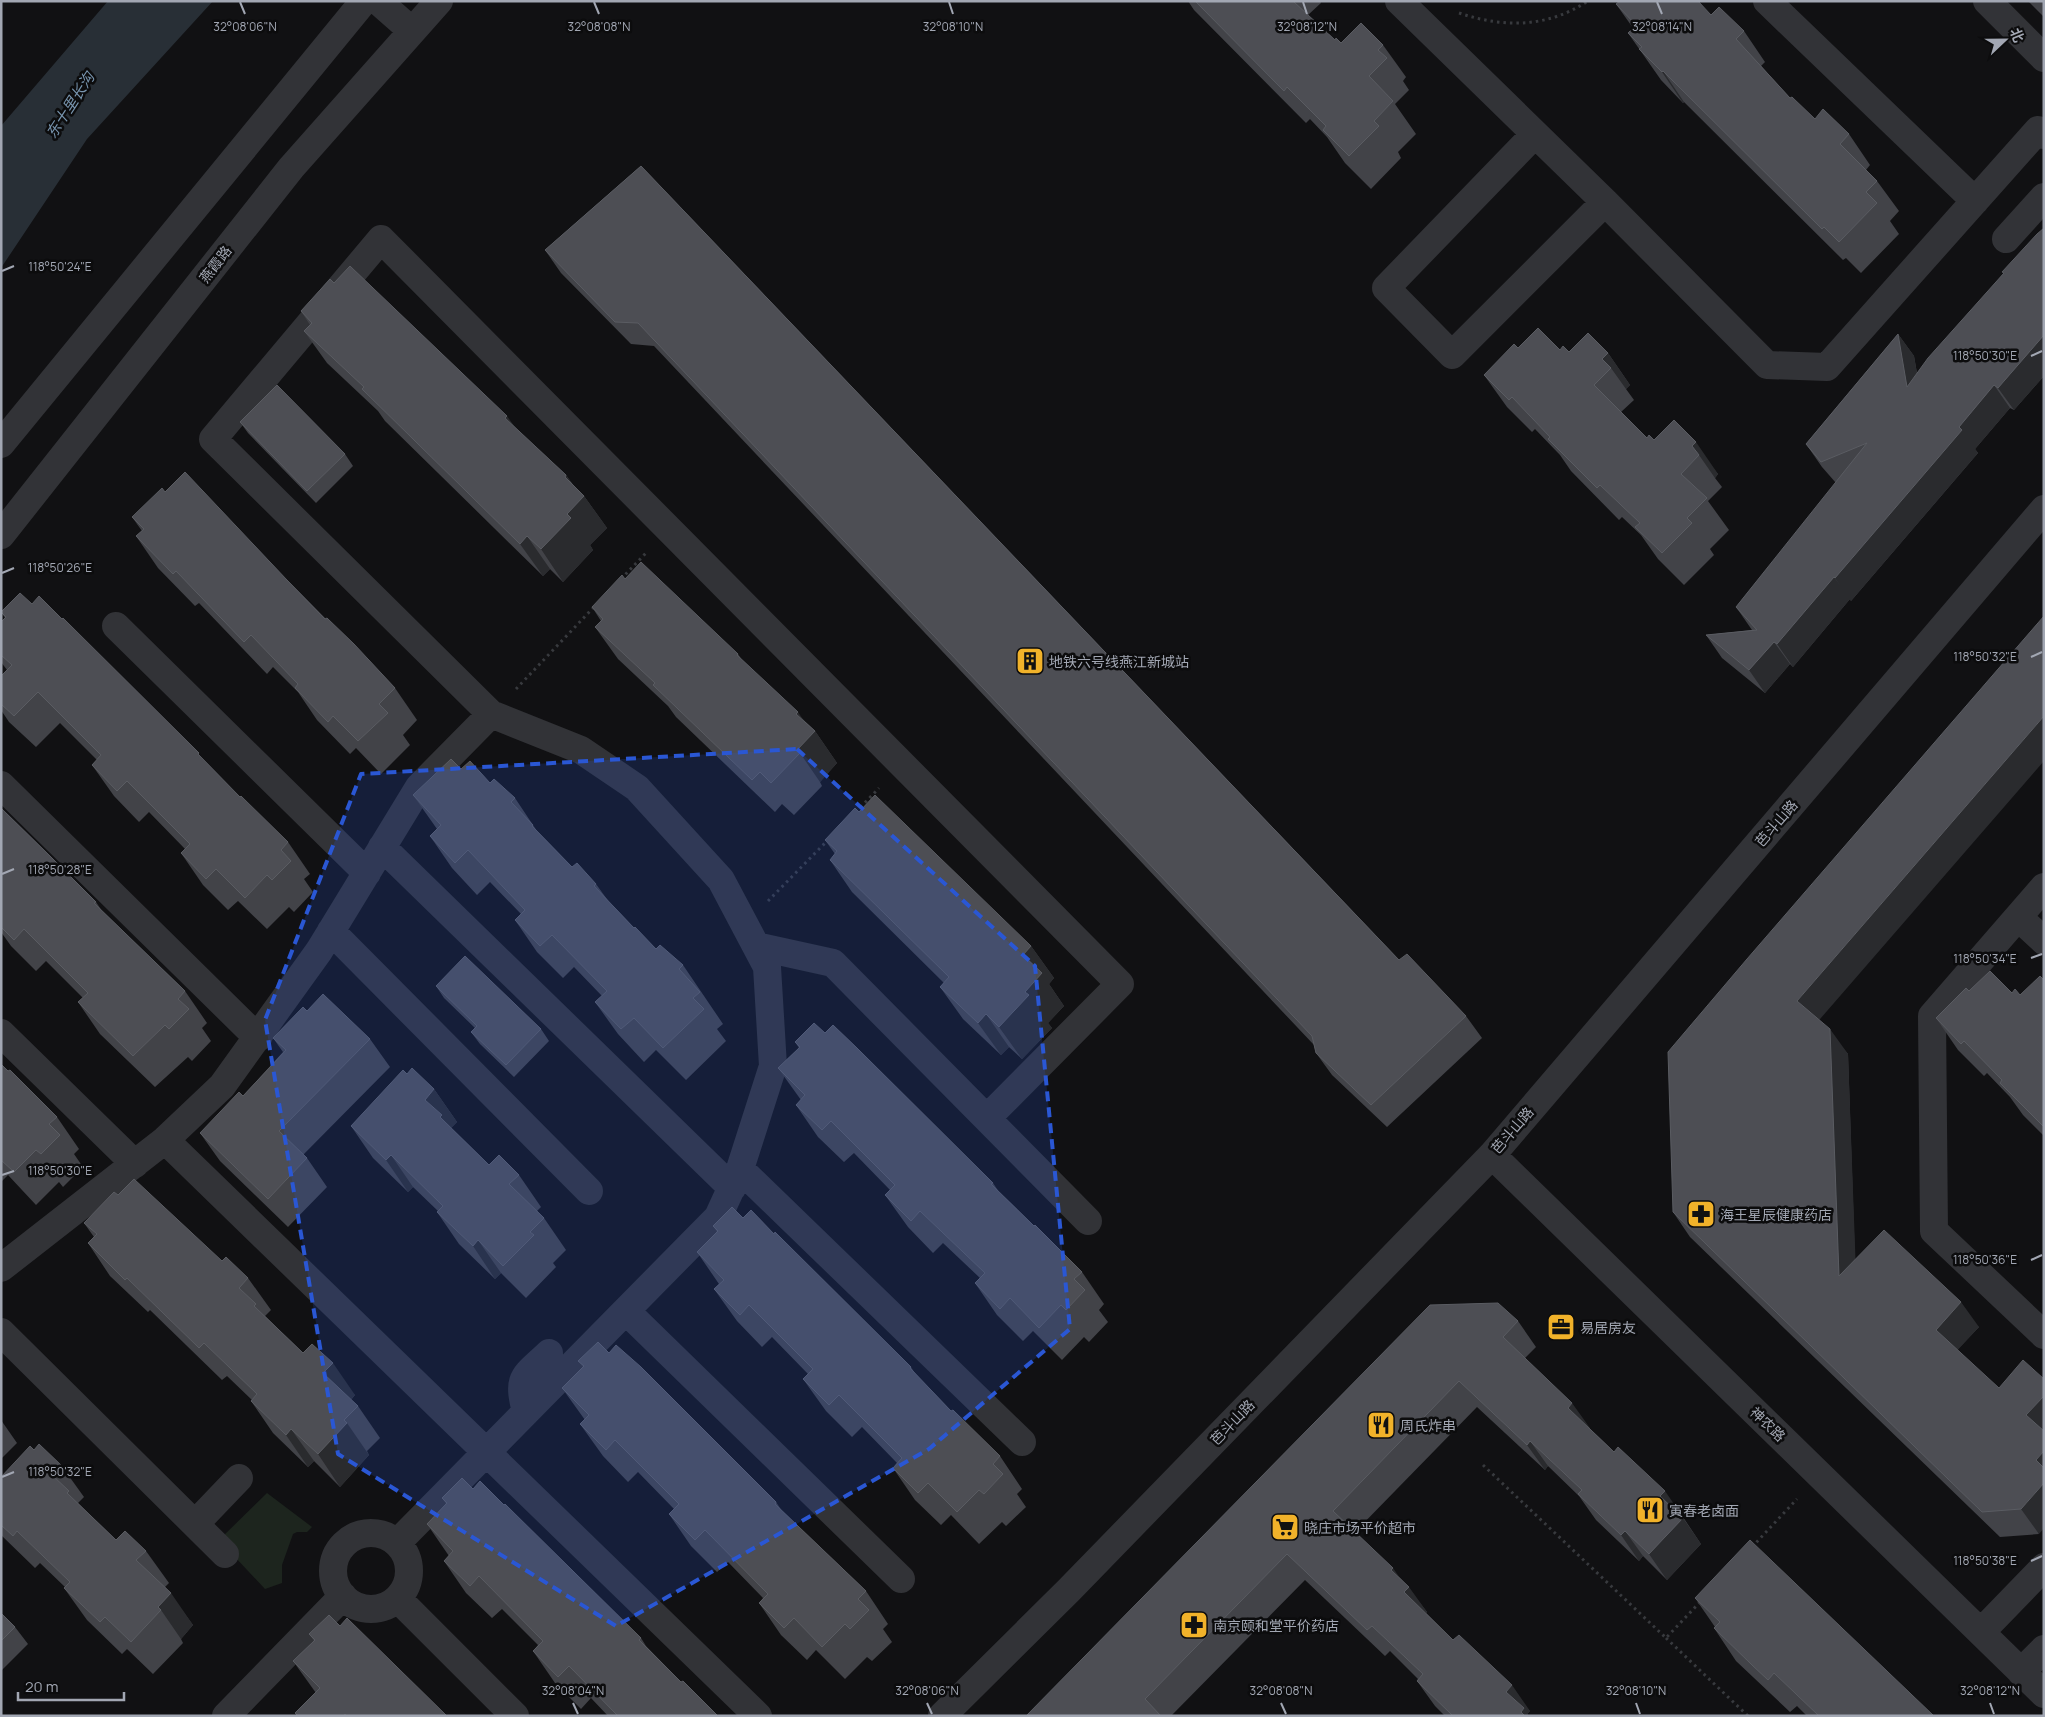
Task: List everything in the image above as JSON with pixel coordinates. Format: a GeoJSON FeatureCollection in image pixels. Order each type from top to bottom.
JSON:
{"type":"FeatureCollection","features":[{"type":"Feature","properties":{"kind":"street"},"geometry":{"type":"LineString","coordinates":[[1,444],[364,1]]}},
{"type":"Feature","properties":{"kind":"street"},"geometry":{"type":"LineString","coordinates":[[378,1],[411,30]]}},
{"type":"Feature","properties":{"kind":"street","name":"燕霞路"},"geometry":{"type":"LineString","coordinates":[[1,535],[291,168],[438,1]]}},
{"type":"Feature","properties":{"kind":"street"},"geometry":{"type":"LineString","coordinates":[[1399,1],[1605,202],[1767,365],[1827,367],[2038,130],[2044,135]]}},
{"type":"Feature","properties":{"kind":"street"},"geometry":{"type":"LineString","coordinates":[[1767,1],[1975,201]]}},
{"type":"Feature","properties":{"kind":"street"},"geometry":{"type":"LineString","coordinates":[[1987,1],[2044,58]]}},
{"type":"Feature","properties":{"kind":"street"},"geometry":{"type":"LineString","coordinates":[[1535,134],[1386,288],[1452,354],[1605,202]]}},
{"type":"Feature","properties":{"kind":"street"},"geometry":{"type":"LineString","coordinates":[[2006,240],[2044,197]]}},
{"type":"Feature","properties":{"kind":"street"},"geometry":{"type":"LineString","coordinates":[[397,1543],[718,1217],[736,1178],[773,1066],[767,967],[721,880],[637,788],[581,750],[491,714],[213,439],[381,239],[1120,984],[987,1118]]}},
{"type":"Feature","properties":{"kind":"street","name":"芭斗山路"},"geometry":{"type":"LineString","coordinates":[[950,1713],[1492,1155],[2044,509]]}},
{"type":"Feature","properties":{"kind":"street"},"geometry":{"type":"LineString","coordinates":[[116,626],[367,872]]}},
{"type":"Feature","properties":{"kind":"street"},"geometry":{"type":"LineString","coordinates":[[1,1268],[165,1140],[222,1086],[319,951],[419,787],[491,714]]}},
{"type":"Feature","properties":{"kind":"street"},"geometry":{"type":"LineString","coordinates":[[1,785],[258,1038]]}},
{"type":"Feature","properties":{"kind":"street"},"geometry":{"type":"LineString","coordinates":[[382,847],[1022,1442]]}},
{"type":"Feature","properties":{"kind":"street"},"geometry":{"type":"LineString","coordinates":[[2044,887],[1932,1016],[1934,1230],[2044,1336]]}},
{"type":"Feature","properties":{"kind":"street"},"geometry":{"type":"LineString","coordinates":[[2018,917],[2044,941]]}},
{"type":"Feature","properties":{"kind":"street"},"geometry":{"type":"LineString","coordinates":[[330,931],[589,1191]]}},
{"type":"Feature","properties":{"kind":"street"},"geometry":{"type":"LineString","coordinates":[[750,936],[833,963],[1088,1221]]}},
{"type":"Feature","properties":{"kind":"street"},"geometry":{"type":"LineString","coordinates":[[1,1033],[135,1164]]}},
{"type":"Feature","properties":{"kind":"street"},"geometry":{"type":"LineString","coordinates":[[165,1140],[758,1716]]}},
{"type":"Feature","properties":{"kind":"street","name":"神农路"},"geometry":{"type":"LineString","coordinates":[[1492,1155],[2044,1694]]}},
{"type":"Feature","properties":{"kind":"street"},"geometry":{"type":"LineString","coordinates":[[626,1311],[901,1579]]}},
{"type":"Feature","properties":{"kind":"street"},"geometry":{"type":"LineString","coordinates":[[1,1332],[225,1554]]}},
{"type":"Feature","properties":{"kind":"street"},"geometry":{"type":"LineString","coordinates":[[526,1412],[521,1389],[525,1376],[549,1353]]}},
{"type":"Feature","properties":{"kind":"street"},"geometry":{"type":"LineString","coordinates":[[195,1524],[239,1478]]}},
{"type":"Feature","properties":{"kind":"street"},"geometry":{"type":"LineString","coordinates":[[371,1533],[385,1535],[397,1543],[405,1553],[409,1565],[409,1577],[405,1589],[398,1599],[388,1606],[375,1609],[362,1608],[350,1603],[343,1596],[335,1582],[333,1569],[336,1556],[344,1544],[356,1536],[371,1533]]}},
{"type":"Feature","properties":{"kind":"street"},"geometry":{"type":"LineString","coordinates":[[1981,1632],[2044,1567]]}},
{"type":"Feature","properties":{"kind":"street"},"geometry":{"type":"LineString","coordinates":[[227,1715],[343,1596]]}},
{"type":"Feature","properties":{"kind":"street"},"geometry":{"type":"LineString","coordinates":[[398,1599],[515,1716]]}},
{"type":"Feature","properties":{"kind":"street"},"geometry":{"type":"LineString","coordinates":[[2021,1672],[2044,1649]]}},
{"type":"Feature","properties":{"kind":"path"},"geometry":{"type":"LineString","coordinates":[[1452,9],[1488,22],[1518,24],[1546,20],[1574,10],[1588,1]]}},
{"type":"Feature","properties":{"kind":"path"},"geometry":{"type":"LineString","coordinates":[[614,586],[669,529]]}},
{"type":"Feature","properties":{"kind":"path"},"geometry":{"type":"LineString","coordinates":[[491,714],[601,600]]}},
{"type":"Feature","properties":{"kind":"path"},"geometry":{"type":"LineString","coordinates":[[854,813],[902,764]]}},
{"type":"Feature","properties":{"kind":"path"},"geometry":{"type":"LineString","coordinates":[[750,936],[834,834]]}},
{"type":"Feature","properties":{"kind":"path"},"geometry":{"type":"LineString","coordinates":[[1483,1465],[1748,1716]]}},
{"type":"Feature","properties":{"kind":"path"},"geometry":{"type":"LineString","coordinates":[[1746,1553],[1820,1475]]}},
{"type":"Feature","properties":{"kind":"path"},"geometry":{"type":"LineString","coordinates":[[1666,1638],[1706,1595]]}},
{"type":"Feature","properties":{"kind":"highlighted area"},"geometry":{"type":"Polygon","coordinates":[[[797,749],[1035,966],[1070,1329],[929,1449],[616,1626],[338,1454],[265,1020],[361,774],[797,749]]]}},
{"type":"Feature","properties":{"kind":"shaded area"},"geometry":{"type":"Polygon","coordinates":[[[267,1493],[312,1527],[307,1532],[293,1534],[282,1565],[282,1583],[265,1589],[219,1540],[267,1493]]]}},
{"type":"Feature","properties":{"kind":"water","name":"东十里长沟"},"geometry":{"type":"Polygon","coordinates":[[[108,1],[213,1],[87,139],[1,268],[1,126],[108,1]]]}},
{"type":"Feature","properties":{"kind":"building"},"geometry":{"type":"Polygon","coordinates":[[[1195,1],[1293,1],[1335,40],[1336,38],[1341,43],[1361,23],[1383,45],[1378,50],[1387,58],[1369,76],[1393,101],[1374,121],[1379,126],[1349,156],[1323,130],[1326,126],[1287,87],[1284,91],[1195,1]]]}},
{"type":"Feature","properties":{"kind":"building"},"geometry":{"type":"Polygon","coordinates":[[[1620,1],[1698,1],[1711,15],[1719,7],[1744,31],[1736,39],[1790,98],[1792,97],[1815,119],[1823,109],[1849,134],[1840,144],[1877,181],[1866,192],[1877,203],[1839,242],[1824,227],[1822,229],[1639,49],[1642,47],[1628,33],[1636,25],[1616,4],[1620,1]]]}},
{"type":"Feature","properties":{"kind":"building","name":"地铁六号线燕江新城站"},"geometry":{"type":"Polygon","coordinates":[[[641,166],[1399,960],[1407,954],[1466,1016],[1371,1105],[1316,1053],[1312,1036],[638,323],[615,322],[545,250],[641,166]]]}},
{"type":"Feature","properties":{"kind":"building"},"geometry":{"type":"Polygon","coordinates":[[[2044,228],[2044,335],[1998,388],[1994,385],[1959,427],[1962,430],[1835,578],[1777,644],[1774,642],[1749,670],[1706,635],[1757,630],[1736,607],[1867,443],[1821,462],[1806,444],[1898,334],[1907,387],[1928,358],[2004,273],[2002,272],[2044,228]]]}},
{"type":"Feature","properties":{"kind":"building"},"geometry":{"type":"Polygon","coordinates":[[[350,266],[507,416],[505,418],[566,475],[565,477],[584,496],[567,514],[571,518],[541,549],[527,536],[520,544],[362,389],[364,387],[304,331],[312,323],[301,311],[330,279],[334,283],[350,266]]]}},
{"type":"Feature","properties":{"kind":"building"},"geometry":{"type":"Polygon","coordinates":[[[1538,328],[1560,350],[1563,346],[1569,352],[1588,333],[1608,353],[1602,359],[1611,368],[1594,385],[1647,438],[1649,435],[1654,440],[1674,420],[1696,442],[1692,446],[1699,455],[1681,474],[1707,498],[1687,518],[1692,523],[1662,553],[1635,527],[1640,523],[1600,485],[1597,488],[1548,439],[1550,437],[1512,397],[1509,400],[1484,375],[1514,344],[1518,348],[1538,328]]]}},
{"type":"Feature","properties":{"kind":"building"},"geometry":{"type":"Polygon","coordinates":[[[277,385],[345,454],[307,491],[240,422],[277,385]]]}},
{"type":"Feature","properties":{"kind":"building"},"geometry":{"type":"Polygon","coordinates":[[[185,472],[287,580],[325,619],[327,618],[354,644],[395,688],[379,704],[388,713],[358,741],[333,716],[328,722],[295,688],[298,684],[251,635],[244,642],[176,571],[173,574],[136,536],[144,529],[132,517],[162,488],[165,492],[185,472]]]}},
{"type":"Feature","properties":{"kind":"building"},"geometry":{"type":"Polygon","coordinates":[[[641,562],[798,712],[796,714],[815,731],[797,750],[800,753],[771,783],[760,772],[752,780],[653,685],[655,683],[595,627],[603,619],[592,607],[622,575],[625,579],[641,562]]]}},
{"type":"Feature","properties":{"kind":"building"},"geometry":{"type":"Polygon","coordinates":[[[20,593],[32,604],[39,596],[63,618],[199,753],[240,797],[288,842],[281,850],[291,861],[272,880],[267,875],[245,898],[216,869],[206,879],[181,853],[190,844],[127,781],[117,791],[92,765],[101,755],[38,692],[14,716],[1,704],[1,676],[12,665],[1,655],[1,622],[6,617],[1,612],[20,593]]]}},
{"type":"Feature","properties":{"kind":"building"},"geometry":{"type":"Polygon","coordinates":[[[2044,616],[2044,716],[1797,1001],[1830,1029],[1839,1276],[1884,1230],[1961,1302],[1936,1330],[1999,1388],[2023,1360],[2044,1379],[2044,1396],[2026,1415],[2044,1431],[2044,1451],[2036,1460],[2044,1468],[2044,1483],[2021,1509],[1982,1512],[1673,1212],[1668,1052],[2044,616]]]}},
{"type":"Feature","properties":{"kind":"building"},"geometry":{"type":"Polygon","coordinates":[[[451,759],[461,769],[470,761],[490,783],[494,779],[515,798],[511,802],[572,867],[577,863],[596,884],[594,886],[634,928],[656,949],[660,945],[683,965],[679,969],[700,992],[693,998],[704,1009],[663,1048],[634,1018],[621,1029],[595,1002],[607,991],[552,935],[540,946],[515,920],[525,910],[468,850],[455,863],[430,836],[441,825],[413,795],[451,759]]]}},
{"type":"Feature","properties":{"kind":"building"},"geometry":{"type":"Polygon","coordinates":[[[875,795],[1031,946],[1023,955],[1042,973],[1025,992],[1029,995],[999,1027],[986,1014],[978,1023],[940,987],[949,977],[830,860],[837,851],[825,840],[855,808],[859,812],[875,795]]]}},
{"type":"Feature","properties":{"kind":"building"},"geometry":{"type":"Polygon","coordinates":[[[1,808],[96,902],[94,903],[185,991],[178,999],[189,1009],[169,1029],[165,1025],[133,1056],[78,1002],[88,993],[24,929],[14,940],[1,927],[1,808]]]}},
{"type":"Feature","properties":{"kind":"building"},"geometry":{"type":"Polygon","coordinates":[[[465,956],[541,1029],[506,1065],[471,1032],[477,1026],[436,986],[465,956]]]}},
{"type":"Feature","properties":{"kind":"building"},"geometry":{"type":"Polygon","coordinates":[[[1990,971],[2012,993],[2015,989],[2020,995],[2040,976],[2044,980],[2044,1127],[2000,1083],[2002,1080],[1964,1041],[1961,1044],[1936,1018],[1966,988],[1969,991],[1990,971]]]}},
{"type":"Feature","properties":{"kind":"building"},"geometry":{"type":"Polygon","coordinates":[[[323,994],[370,1039],[279,1131],[307,1158],[268,1199],[200,1133],[239,1092],[243,1096],[286,1050],[273,1038],[303,1007],[307,1011],[323,994]]]}},
{"type":"Feature","properties":{"kind":"building"},"geometry":{"type":"Polygon","coordinates":[[[814,1023],[825,1033],[833,1025],[993,1183],[991,1184],[1082,1272],[1074,1279],[1085,1290],[1066,1310],[1061,1305],[1039,1328],[1010,1298],[1000,1309],[975,1283],[985,1273],[920,1211],[911,1221],[885,1195],[895,1185],[831,1121],[822,1130],[796,1105],[805,1095],[778,1068],[800,1047],[795,1042],[814,1023]]]}},
{"type":"Feature","properties":{"kind":"building"},"geometry":{"type":"Polygon","coordinates":[[[1,1064],[8,1071],[10,1070],[57,1117],[49,1124],[60,1135],[41,1154],[36,1150],[14,1172],[1,1160],[1,1064]]]}},
{"type":"Feature","properties":{"kind":"building"},"geometry":{"type":"Polygon","coordinates":[[[412,1068],[434,1089],[425,1100],[442,1115],[440,1117],[489,1165],[499,1155],[519,1175],[509,1184],[544,1218],[530,1232],[534,1235],[503,1266],[478,1240],[473,1246],[437,1212],[443,1206],[391,1155],[386,1160],[351,1126],[403,1070],[407,1074],[412,1068]]]}},
{"type":"Feature","properties":{"kind":"building"},"geometry":{"type":"Polygon","coordinates":[[[134,1179],[222,1261],[226,1257],[248,1278],[239,1288],[256,1304],[254,1306],[303,1353],[312,1344],[333,1363],[323,1373],[358,1406],[344,1420],[347,1423],[318,1454],[291,1429],[286,1435],[251,1401],[257,1394],[204,1343],[199,1348],[88,1243],[97,1234],[84,1223],[114,1192],[118,1195],[134,1179]]]}},
{"type":"Feature","properties":{"kind":"building"},"geometry":{"type":"Polygon","coordinates":[[[732,1207],[743,1218],[751,1210],[774,1234],[775,1232],[911,1367],[951,1411],[953,1410],[1000,1456],[993,1464],[1003,1474],[984,1494],[979,1490],[957,1512],[928,1483],[918,1493],[893,1468],[902,1458],[839,1395],[829,1405],[803,1379],[813,1369],[749,1305],[740,1315],[714,1289],[724,1280],[697,1252],[718,1231],[713,1226],[732,1207]]]}},
{"type":"Feature","properties":{"kind":"building"},"geometry":{"type":"Polygon","coordinates":[[[1498,1303],[1518,1321],[1503,1337],[1572,1403],[1568,1408],[1614,1452],[1618,1447],[1665,1491],[1660,1496],[1683,1518],[1649,1554],[1625,1531],[1621,1535],[1578,1494],[1582,1490],[1530,1441],[1527,1445],[1459,1381],[1333,1511],[1393,1568],[1391,1570],[1409,1587],[1404,1592],[1453,1640],[1459,1635],[1512,1685],[1506,1692],[1524,1708],[1521,1712],[1525,1716],[1453,1716],[1417,1681],[1423,1674],[1372,1626],[1367,1630],[1287,1554],[1145,1699],[1161,1716],[1026,1716],[1430,1305],[1498,1303]]]}},
{"type":"Feature","properties":{"kind":"building"},"geometry":{"type":"Polygon","coordinates":[[[598,1342],[609,1353],[616,1345],[641,1367],[776,1502],[775,1504],[866,1591],[858,1599],[869,1610],[850,1629],[845,1624],[822,1647],[794,1618],[784,1628],[759,1603],[768,1594],[705,1530],[695,1540],[669,1514],[679,1504],[615,1440],[606,1450],[580,1424],[589,1415],[562,1388],[584,1366],[578,1361],[598,1342]]]}},
{"type":"Feature","properties":{"kind":"building"},"geometry":{"type":"Polygon","coordinates":[[[39,1444],[61,1465],[52,1475],[69,1491],[67,1493],[116,1540],[125,1531],[146,1551],[136,1560],[171,1593],[158,1607],[161,1610],[131,1642],[105,1617],[100,1622],[64,1588],[70,1582],[17,1531],[13,1536],[1,1525],[1,1477],[30,1446],[34,1450],[39,1444]]]}},
{"type":"Feature","properties":{"kind":"building"},"geometry":{"type":"Polygon","coordinates":[[[462,1478],[473,1489],[480,1481],[505,1504],[641,1638],[639,1640],[681,1682],[683,1681],[718,1716],[618,1716],[569,1666],[558,1677],[533,1651],[543,1641],[479,1576],[470,1586],[444,1561],[453,1551],[427,1524],[447,1503],[442,1498],[462,1478]]]}},
{"type":"Feature","properties":{"kind":"building"},"geometry":{"type":"Polygon","coordinates":[[[1750,1540],[1934,1716],[1819,1716],[1774,1673],[1768,1680],[1752,1665],[1714,1628],[1720,1622],[1695,1598],[1750,1540]]]}},
{"type":"Feature","properties":{"kind":"building"},"geometry":{"type":"Polygon","coordinates":[[[1,1613],[15,1627],[1,1641],[1,1613]]]}},
{"type":"Feature","properties":{"kind":"building"},"geometry":{"type":"Polygon","coordinates":[[[329,1615],[340,1626],[347,1618],[447,1716],[347,1716],[345,1714],[343,1716],[298,1716],[295,1713],[320,1688],[293,1661],[315,1640],[309,1634],[329,1615]]]}},
{"type":"Feature","properties":{"kind":"place","name":"地铁六号线燕江新城站"},"geometry":{"type":"Point","coordinates":[1030,661]}},
{"type":"Feature","properties":{"kind":"place","name":"海王星辰健康药店"},"geometry":{"type":"Point","coordinates":[1701,1214]}},
{"type":"Feature","properties":{"kind":"place","name":"易居房友"},"geometry":{"type":"Point","coordinates":[1561,1327]}},
{"type":"Feature","properties":{"kind":"place","name":"周氏炸串"},"geometry":{"type":"Point","coordinates":[1381,1425]}},
{"type":"Feature","properties":{"kind":"place","name":"寅春老卤面"},"geometry":{"type":"Point","coordinates":[1650,1510]}},
{"type":"Feature","properties":{"kind":"place","name":"晓庄市场平价超市"},"geometry":{"type":"Point","coordinates":[1285,1527]}},
{"type":"Feature","properties":{"kind":"place","name":"南京颐和堂平价药店"},"geometry":{"type":"Point","coordinates":[1194,1625]}}]}
